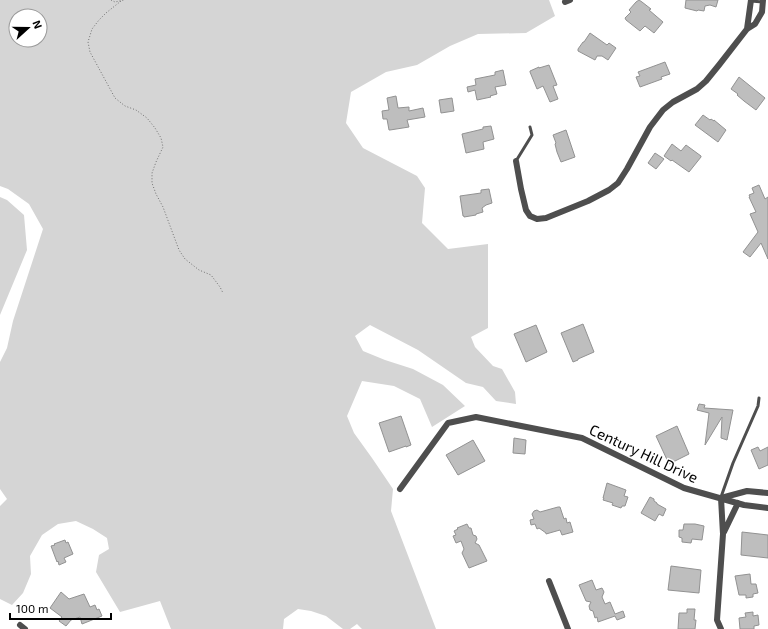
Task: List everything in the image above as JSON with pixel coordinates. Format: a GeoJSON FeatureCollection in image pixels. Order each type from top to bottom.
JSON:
{"type":"FeatureCollection","features":[{"type":"Feature","properties":{"kind":"street"},"geometry":{"type":"LineString","coordinates":[[747,29],[751,0]]}},
{"type":"Feature","properties":{"kind":"street"},"geometry":{"type":"LineString","coordinates":[[516,161],[526,210],[530,216],[537,219],[546,218],[588,201],[609,190],[618,183],[650,127],[663,110],[673,102],[702,85],[747,29],[755,24],[762,12],[763,1]]}},
{"type":"Feature","properties":{"kind":"street","name":"Century Hill Drive"},"geometry":{"type":"LineString","coordinates":[[400,489],[448,423],[476,417],[582,438],[684,488],[744,505],[768,508]]}},
{"type":"Feature","properties":{"kind":"street"},"geometry":{"type":"LineString","coordinates":[[721,629],[717,620],[723,534],[721,498],[747,491],[768,493]]}},
{"type":"Feature","properties":{"kind":"street"},"geometry":{"type":"LineString","coordinates":[[723,534],[738,503]]}},
{"type":"Feature","properties":{"kind":"street"},"geometry":{"type":"LineString","coordinates":[[549,581],[568,629]]}},
{"type":"Feature","properties":{"kind":"lane"},"geometry":{"type":"LineString","coordinates":[[751,0],[763,1]]}},
{"type":"Feature","properties":{"kind":"lane"},"geometry":{"type":"LineString","coordinates":[[516,161],[532,135],[530,127]]}},
{"type":"Feature","properties":{"kind":"lane"},"geometry":{"type":"LineString","coordinates":[[721,498],[733,463],[758,406],[759,398]]}},
{"type":"Feature","properties":{"kind":"path"},"geometry":{"type":"LineString","coordinates":[[111,0],[115,2],[124,0]]}},
{"type":"Feature","properties":{"kind":"path"},"geometry":{"type":"LineString","coordinates":[[121,1],[99,20],[92,29],[88,42],[90,52],[115,98],[125,106],[136,110],[148,118],[156,128],[161,138],[163,147],[152,173],[152,183],[156,194],[163,207],[179,250],[185,259],[199,270],[211,275],[223,293]]}},
{"type":"Feature","properties":{"kind":"shaded area"},"geometry":{"type":"Polygon","coordinates":[[[0,0],[549,0],[555,16],[526,33],[478,34],[450,46],[417,65],[386,72],[351,92],[346,123],[363,148],[417,176],[425,188],[422,223],[448,249],[488,244],[488,328],[471,337],[475,347],[493,366],[502,369],[515,392],[516,404],[496,401],[483,387],[466,383],[418,350],[370,325],[355,336],[363,351],[413,369],[443,385],[465,406],[432,427],[420,399],[394,386],[362,381],[347,416],[354,433],[393,489],[391,511],[436,629],[362,629],[357,624],[350,629],[343,629],[326,616],[311,611],[298,609],[284,619],[283,629],[171,629],[160,601],[120,612],[96,572],[99,555],[109,549],[107,538],[76,521],[58,524],[42,535],[30,556],[31,574],[23,593],[12,605],[0,599],[0,506],[7,499],[0,489],[0,362],[7,348],[13,321],[43,229],[29,204],[8,189],[0,186],[0,0]]]}},
{"type":"Feature","properties":{"kind":"shaded area"},"geometry":{"type":"Polygon","coordinates":[[[0,197],[7,200],[24,215],[27,250],[0,315],[0,197]]]}},
{"type":"Feature","properties":{"kind":"building"},"geometry":{"type":"Polygon","coordinates":[[[639,0],[651,9],[649,10],[663,22],[654,33],[645,26],[640,31],[625,18],[631,12],[629,10],[639,0]]]}},
{"type":"Feature","properties":{"kind":"building"},"geometry":{"type":"Polygon","coordinates":[[[686,0],[718,0],[716,7],[710,5],[705,6],[704,11],[697,11],[685,8],[686,0]]]}},
{"type":"Feature","properties":{"kind":"building"},"geometry":{"type":"Polygon","coordinates":[[[590,33],[607,45],[609,43],[616,48],[608,60],[602,56],[597,56],[595,60],[578,51],[590,33]]]}},
{"type":"Feature","properties":{"kind":"building"},"geometry":{"type":"Polygon","coordinates":[[[665,62],[670,74],[661,77],[662,79],[640,87],[636,77],[640,76],[638,72],[665,62]]]}},
{"type":"Feature","properties":{"kind":"building"},"geometry":{"type":"Polygon","coordinates":[[[549,65],[557,85],[553,86],[558,99],[550,102],[543,86],[537,89],[530,72],[539,67],[549,65]]]}},
{"type":"Feature","properties":{"kind":"building"},"geometry":{"type":"Polygon","coordinates":[[[503,70],[506,85],[495,87],[497,94],[477,100],[475,90],[468,92],[467,87],[476,85],[475,79],[495,75],[495,72],[503,70]]]}},
{"type":"Feature","properties":{"kind":"building"},"geometry":{"type":"Polygon","coordinates":[[[739,77],[765,98],[756,110],[731,89],[739,77]]]}},
{"type":"Feature","properties":{"kind":"building"},"geometry":{"type":"Polygon","coordinates":[[[396,96],[398,108],[409,107],[409,111],[423,108],[425,117],[407,120],[409,127],[389,130],[387,119],[383,119],[382,111],[389,110],[387,98],[396,96]]]}},
{"type":"Feature","properties":{"kind":"building"},"geometry":{"type":"Polygon","coordinates":[[[452,98],[454,111],[441,113],[439,100],[452,98]]]}},
{"type":"Feature","properties":{"kind":"building"},"geometry":{"type":"Polygon","coordinates":[[[703,115],[710,120],[714,120],[726,130],[718,142],[695,125],[703,115]]]}},
{"type":"Feature","properties":{"kind":"building"},"geometry":{"type":"Polygon","coordinates":[[[491,126],[494,139],[483,142],[484,149],[466,153],[462,134],[491,126]]]}},
{"type":"Feature","properties":{"kind":"building"},"geometry":{"type":"Polygon","coordinates":[[[566,130],[575,157],[561,162],[553,135],[566,130]]]}},
{"type":"Feature","properties":{"kind":"building"},"geometry":{"type":"Polygon","coordinates":[[[672,144],[681,151],[686,145],[701,156],[689,172],[664,156],[672,144]]]}},
{"type":"Feature","properties":{"kind":"building"},"geometry":{"type":"Polygon","coordinates":[[[655,153],[664,159],[656,169],[648,163],[655,153]]]}},
{"type":"Feature","properties":{"kind":"building"},"geometry":{"type":"Polygon","coordinates":[[[759,185],[765,199],[768,197],[768,259],[761,243],[750,257],[743,252],[758,232],[750,214],[756,212],[749,195],[754,193],[752,188],[759,185]]]}},
{"type":"Feature","properties":{"kind":"building"},"geometry":{"type":"Polygon","coordinates":[[[489,189],[492,203],[482,208],[483,212],[464,217],[460,196],[481,193],[481,190],[489,189]]]}},
{"type":"Feature","properties":{"kind":"building"},"geometry":{"type":"Polygon","coordinates":[[[583,324],[594,352],[573,362],[561,333],[583,324]]]}},
{"type":"Feature","properties":{"kind":"building"},"geometry":{"type":"Polygon","coordinates":[[[536,325],[547,352],[526,362],[514,334],[536,325]]]}},
{"type":"Feature","properties":{"kind":"building"},"geometry":{"type":"Polygon","coordinates":[[[699,404],[705,405],[704,408],[733,410],[727,440],[721,438],[722,417],[705,445],[709,413],[697,410],[699,404]]]}},
{"type":"Feature","properties":{"kind":"building"},"geometry":{"type":"Polygon","coordinates":[[[401,416],[411,445],[389,452],[379,423],[401,416]]]}},
{"type":"Feature","properties":{"kind":"building"},"geometry":{"type":"Polygon","coordinates":[[[677,426],[689,454],[669,464],[656,436],[677,426]]]}},
{"type":"Feature","properties":{"kind":"building"},"geometry":{"type":"Polygon","coordinates":[[[514,438],[526,440],[525,454],[513,453],[514,438]]]}},
{"type":"Feature","properties":{"kind":"building"},"geometry":{"type":"Polygon","coordinates":[[[473,440],[485,461],[458,475],[446,455],[473,440]]]}},
{"type":"Feature","properties":{"kind":"building"},"geometry":{"type":"Polygon","coordinates":[[[758,447],[760,451],[768,447],[768,465],[759,469],[751,450],[758,447]]]}},
{"type":"Feature","properties":{"kind":"building"},"geometry":{"type":"Polygon","coordinates":[[[607,483],[626,490],[624,496],[628,497],[625,506],[622,506],[621,508],[612,505],[613,503],[603,500],[607,483]]]}},
{"type":"Feature","properties":{"kind":"building"},"geometry":{"type":"Polygon","coordinates":[[[650,497],[654,499],[657,504],[666,509],[663,516],[659,514],[655,521],[641,513],[650,497]]]}},
{"type":"Feature","properties":{"kind":"building"},"geometry":{"type":"Polygon","coordinates":[[[560,507],[567,523],[570,522],[573,532],[562,535],[560,530],[546,534],[539,528],[537,529],[535,524],[531,525],[530,520],[534,519],[532,514],[534,511],[537,510],[540,512],[560,507]]]}},
{"type":"Feature","properties":{"kind":"building"},"geometry":{"type":"Polygon","coordinates":[[[467,524],[469,528],[471,528],[473,535],[476,536],[477,539],[475,543],[479,545],[487,561],[469,568],[462,553],[464,549],[461,541],[456,543],[453,536],[456,535],[454,531],[458,529],[457,528],[467,524]]]}},
{"type":"Feature","properties":{"kind":"building"},"geometry":{"type":"Polygon","coordinates":[[[684,524],[704,526],[702,540],[692,539],[691,543],[682,542],[682,538],[679,537],[679,530],[683,530],[684,524]]]}},
{"type":"Feature","properties":{"kind":"building"},"geometry":{"type":"Polygon","coordinates":[[[742,532],[768,535],[768,558],[741,555],[742,532]]]}},
{"type":"Feature","properties":{"kind":"building"},"geometry":{"type":"Polygon","coordinates":[[[65,540],[66,543],[68,542],[73,554],[64,558],[66,562],[59,565],[51,546],[65,540]]]}},
{"type":"Feature","properties":{"kind":"building"},"geometry":{"type":"Polygon","coordinates":[[[671,566],[701,570],[699,593],[668,590],[671,566]]]}},
{"type":"Feature","properties":{"kind":"building"},"geometry":{"type":"Polygon","coordinates":[[[750,574],[751,584],[756,584],[758,593],[753,594],[753,597],[746,598],[746,595],[739,595],[735,576],[750,574]]]}},
{"type":"Feature","properties":{"kind":"building"},"geometry":{"type":"Polygon","coordinates":[[[592,580],[596,590],[602,588],[604,592],[602,597],[605,604],[610,602],[615,614],[623,611],[625,617],[617,620],[615,616],[598,622],[593,611],[590,610],[589,606],[591,602],[586,601],[579,585],[592,580]]]}},
{"type":"Feature","properties":{"kind":"building"},"geometry":{"type":"Polygon","coordinates":[[[61,592],[69,599],[84,594],[90,607],[95,605],[97,610],[99,609],[102,616],[82,624],[80,617],[71,620],[66,626],[59,621],[62,617],[50,608],[61,592]]]}},
{"type":"Feature","properties":{"kind":"building"},"geometry":{"type":"Polygon","coordinates":[[[687,609],[695,609],[695,629],[678,629],[679,613],[687,613],[687,609]]]}},
{"type":"Feature","properties":{"kind":"building"},"geometry":{"type":"Polygon","coordinates":[[[753,612],[753,616],[758,615],[759,625],[754,626],[754,629],[740,629],[739,618],[746,617],[745,613],[753,612]]]}}]}
